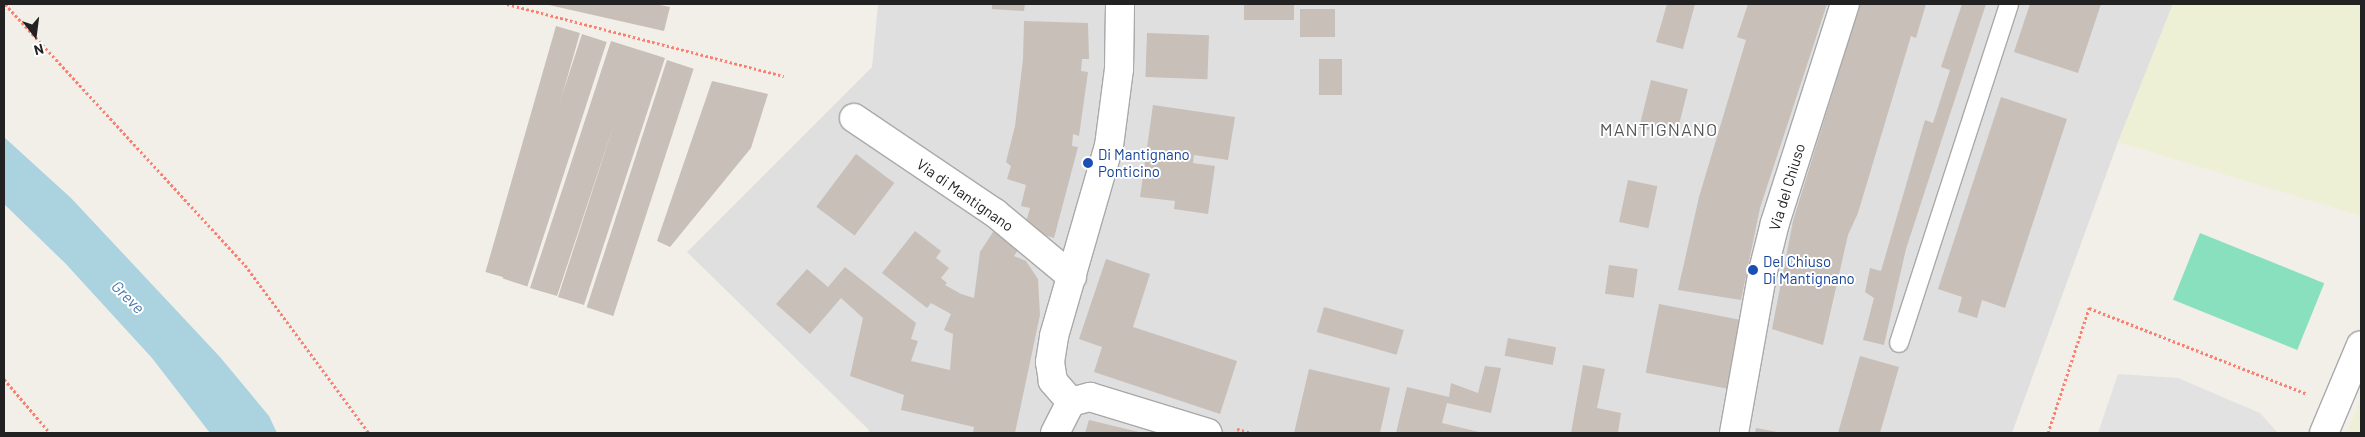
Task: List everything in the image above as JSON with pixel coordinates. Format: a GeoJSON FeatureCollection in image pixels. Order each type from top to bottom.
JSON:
{"type":"FeatureCollection","features":[{"type":"Feature","properties":{"kind":"street"},"geometry":{"type":"LineString","coordinates":[[1070,402],[1053,381],[1050,362],[1054,336],[1103,168],[1113,120],[1119,69],[1120,4]]}},
{"type":"Feature","properties":{"kind":"street","name":"Via del Chiuso"},"geometry":{"type":"LineString","coordinates":[[1734,433],[1763,271],[1775,223],[1845,4]]}},
{"type":"Feature","properties":{"kind":"street","name":"Via di Mantignano"},"geometry":{"type":"LineString","coordinates":[[854,118],[995,213],[1072,277]]}},
{"type":"Feature","properties":{"kind":"street"},"geometry":{"type":"LineString","coordinates":[[2324,433],[2361,345]]}},
{"type":"Feature","properties":{"kind":"street"},"geometry":{"type":"LineString","coordinates":[[1070,402],[1090,397],[1208,433]]}},
{"type":"Feature","properties":{"kind":"street"},"geometry":{"type":"LineString","coordinates":[[1055,433],[1070,402]]}},
{"type":"Feature","properties":{"kind":"lane"},"geometry":{"type":"LineString","coordinates":[[1899,343],[2009,4]]}},
{"type":"Feature","properties":{"kind":"path"},"geometry":{"type":"LineString","coordinates":[[5,4],[245,265],[369,433]]}},
{"type":"Feature","properties":{"kind":"path"},"geometry":{"type":"LineString","coordinates":[[507,4],[784,76]]}},
{"type":"Feature","properties":{"kind":"path"},"geometry":{"type":"LineString","coordinates":[[2048,433],[2089,308],[2336,405]]}},
{"type":"Feature","properties":{"kind":"path"},"geometry":{"type":"LineString","coordinates":[[4,379],[50,433]]}},
{"type":"Feature","properties":{"kind":"shaded area"},"geometry":{"type":"Polygon","coordinates":[[[878,4],[2173,4],[2118,142],[2012,433],[868,433],[869,430],[687,252],[872,67],[878,4]]]}},
{"type":"Feature","properties":{"kind":"shaded area"},"geometry":{"type":"Polygon","coordinates":[[[2118,374],[2178,378],[2260,413],[2278,433],[2098,433],[2118,374]]]}},
{"type":"Feature","properties":{"kind":"green space"},"geometry":{"type":"Polygon","coordinates":[[[2173,4],[2361,4],[2361,216],[2118,142],[2173,4]]]}},
{"type":"Feature","properties":{"kind":"green space"},"geometry":{"type":"Polygon","coordinates":[[[2200,233],[2324,283],[2297,350],[2173,300],[2200,233]]]}},
{"type":"Feature","properties":{"kind":"green space"},"geometry":{"type":"Polygon","coordinates":[[[2361,398],[2361,433],[2347,433],[2361,398]]]}},
{"type":"Feature","properties":{"kind":"water","name":"Greve"},"geometry":{"type":"Polygon","coordinates":[[[4,137],[71,198],[220,357],[269,416],[277,433],[210,433],[152,358],[65,263],[4,204],[4,137]]]}},
{"type":"Feature","properties":{"kind":"building"},"geometry":{"type":"Polygon","coordinates":[[[655,4],[670,7],[664,31],[549,5],[655,4]]]}},
{"type":"Feature","properties":{"kind":"building"},"geometry":{"type":"Polygon","coordinates":[[[992,4],[1025,4],[1024,11],[992,9],[992,4]]]}},
{"type":"Feature","properties":{"kind":"building"},"geometry":{"type":"Polygon","coordinates":[[[1244,4],[1294,4],[1294,20],[1244,20],[1244,4]]]}},
{"type":"Feature","properties":{"kind":"building"},"geometry":{"type":"Polygon","coordinates":[[[1667,4],[1695,4],[1683,49],[1656,42],[1667,4]]]}},
{"type":"Feature","properties":{"kind":"building"},"geometry":{"type":"Polygon","coordinates":[[[1748,4],[1827,4],[1760,208],[1741,300],[1678,290],[1699,197],[1746,40],[1737,37],[1748,4]]]}},
{"type":"Feature","properties":{"kind":"building"},"geometry":{"type":"Polygon","coordinates":[[[1860,4],[1926,4],[1916,38],[1911,36],[1858,213],[1848,235],[1823,345],[1772,329],[1793,221],[1860,4]]]}},
{"type":"Feature","properties":{"kind":"building"},"geometry":{"type":"Polygon","coordinates":[[[1962,4],[1986,4],[1906,249],[1884,345],[1863,340],[1874,298],[1865,292],[1870,268],[1881,271],[1925,120],[1933,123],[1950,70],[1941,67],[1962,4]]]}},
{"type":"Feature","properties":{"kind":"building"},"geometry":{"type":"Polygon","coordinates":[[[2030,4],[2101,4],[2078,73],[2014,52],[2030,4]]]}},
{"type":"Feature","properties":{"kind":"building"},"geometry":{"type":"Polygon","coordinates":[[[1300,9],[1335,9],[1335,37],[1300,37],[1300,9]]]}},
{"type":"Feature","properties":{"kind":"building"},"geometry":{"type":"Polygon","coordinates":[[[1024,21],[1088,23],[1089,59],[1082,59],[1081,71],[1088,72],[1079,136],[1073,134],[1072,146],[1078,147],[1054,238],[1024,229],[1030,208],[1021,206],[1026,185],[1007,179],[1011,166],[1006,162],[1015,126],[1023,59],[1024,21]]]}},
{"type":"Feature","properties":{"kind":"building"},"geometry":{"type":"Polygon","coordinates":[[[556,26],[580,33],[509,279],[485,272],[556,26]]]}},
{"type":"Feature","properties":{"kind":"building"},"geometry":{"type":"Polygon","coordinates":[[[1147,33],[1209,35],[1207,79],[1145,77],[1147,33]]]}},
{"type":"Feature","properties":{"kind":"building"},"geometry":{"type":"Polygon","coordinates":[[[582,34],[607,42],[527,286],[503,278],[582,34]]]}},
{"type":"Feature","properties":{"kind":"building"},"geometry":{"type":"Polygon","coordinates":[[[611,41],[665,58],[584,305],[558,297],[616,118],[557,296],[530,288],[611,41]]]}},
{"type":"Feature","properties":{"kind":"building"},"geometry":{"type":"Polygon","coordinates":[[[1319,59],[1342,59],[1342,95],[1319,95],[1319,59]]]}},
{"type":"Feature","properties":{"kind":"building"},"geometry":{"type":"Polygon","coordinates":[[[667,60],[694,69],[613,316],[587,307],[667,60]]]}},
{"type":"Feature","properties":{"kind":"building"},"geometry":{"type":"Polygon","coordinates":[[[1651,80],[1688,89],[1676,137],[1639,128],[1651,80]]]}},
{"type":"Feature","properties":{"kind":"building"},"geometry":{"type":"Polygon","coordinates":[[[712,81],[768,94],[751,148],[670,247],[657,241],[712,81]]]}},
{"type":"Feature","properties":{"kind":"building"},"geometry":{"type":"Polygon","coordinates":[[[2001,97],[2067,119],[2005,308],[1982,300],[1977,318],[1958,312],[1962,297],[1938,289],[2001,97]]]}},
{"type":"Feature","properties":{"kind":"building"},"geometry":{"type":"Polygon","coordinates":[[[1153,105],[1235,117],[1228,160],[1194,155],[1193,163],[1215,166],[1208,214],[1174,209],[1175,201],[1140,197],[1153,105]]]}},
{"type":"Feature","properties":{"kind":"building"},"geometry":{"type":"Polygon","coordinates":[[[856,154],[894,183],[855,236],[816,207],[856,154]]]}},
{"type":"Feature","properties":{"kind":"building"},"geometry":{"type":"Polygon","coordinates":[[[1628,180],[1657,186],[1648,228],[1619,222],[1628,180]]]}},
{"type":"Feature","properties":{"kind":"building"},"geometry":{"type":"Polygon","coordinates":[[[995,229],[1020,247],[1014,256],[1026,261],[1038,279],[1040,315],[1015,433],[973,433],[974,427],[901,410],[904,395],[850,376],[863,318],[841,298],[810,334],[776,304],[807,269],[828,287],[845,267],[916,323],[911,339],[918,341],[911,361],[950,370],[953,334],[944,330],[951,314],[931,303],[927,308],[882,273],[915,231],[941,251],[936,258],[949,268],[941,278],[947,283],[945,285],[961,294],[974,298],[980,252],[995,229]]]}},
{"type":"Feature","properties":{"kind":"building"},"geometry":{"type":"Polygon","coordinates":[[[1106,259],[1150,274],[1133,327],[1237,361],[1220,414],[1094,372],[1102,347],[1079,339],[1106,259]]]}},
{"type":"Feature","properties":{"kind":"building"},"geometry":{"type":"Polygon","coordinates":[[[1609,265],[1638,269],[1634,298],[1605,294],[1609,265]]]}},
{"type":"Feature","properties":{"kind":"building"},"geometry":{"type":"Polygon","coordinates":[[[1659,304],[1742,320],[1729,389],[1646,373],[1659,304]]]}},
{"type":"Feature","properties":{"kind":"building"},"geometry":{"type":"Polygon","coordinates":[[[1324,307],[1404,330],[1397,355],[1317,332],[1324,307]]]}},
{"type":"Feature","properties":{"kind":"building"},"geometry":{"type":"Polygon","coordinates":[[[1508,338],[1556,347],[1553,365],[1505,356],[1508,338]]]}},
{"type":"Feature","properties":{"kind":"building"},"geometry":{"type":"Polygon","coordinates":[[[1860,356],[1899,367],[1880,433],[1838,433],[1860,356]]]}},
{"type":"Feature","properties":{"kind":"building"},"geometry":{"type":"Polygon","coordinates":[[[1583,365],[1605,369],[1597,408],[1621,413],[1618,433],[1571,433],[1583,365]]]}},
{"type":"Feature","properties":{"kind":"building"},"geometry":{"type":"Polygon","coordinates":[[[1485,366],[1501,368],[1491,413],[1447,403],[1442,423],[1483,433],[1396,433],[1407,387],[1449,397],[1451,383],[1478,393],[1485,366]]]}},
{"type":"Feature","properties":{"kind":"building"},"geometry":{"type":"Polygon","coordinates":[[[1309,369],[1390,388],[1380,433],[1294,433],[1309,369]]]}},
{"type":"Feature","properties":{"kind":"building"},"geometry":{"type":"Polygon","coordinates":[[[1089,420],[1143,433],[1085,433],[1089,420]]]}},
{"type":"Feature","properties":{"kind":"building"},"geometry":{"type":"Polygon","coordinates":[[[1756,428],[1777,432],[1777,433],[1755,433],[1756,428]]]}},
{"type":"Feature","properties":{"kind":"place","name":"Di Mantignano Ponticino"},"geometry":{"type":"Point","coordinates":[1088,163]}},
{"type":"Feature","properties":{"kind":"place","name":"Del Chiuso Di Mantignano"},"geometry":{"type":"Point","coordinates":[1753,270]}},
{"type":"Feature","properties":{"kind":"district","name":"MANTIGNANO"},"geometry":{"type":"Point","coordinates":[1659,129]}}]}
